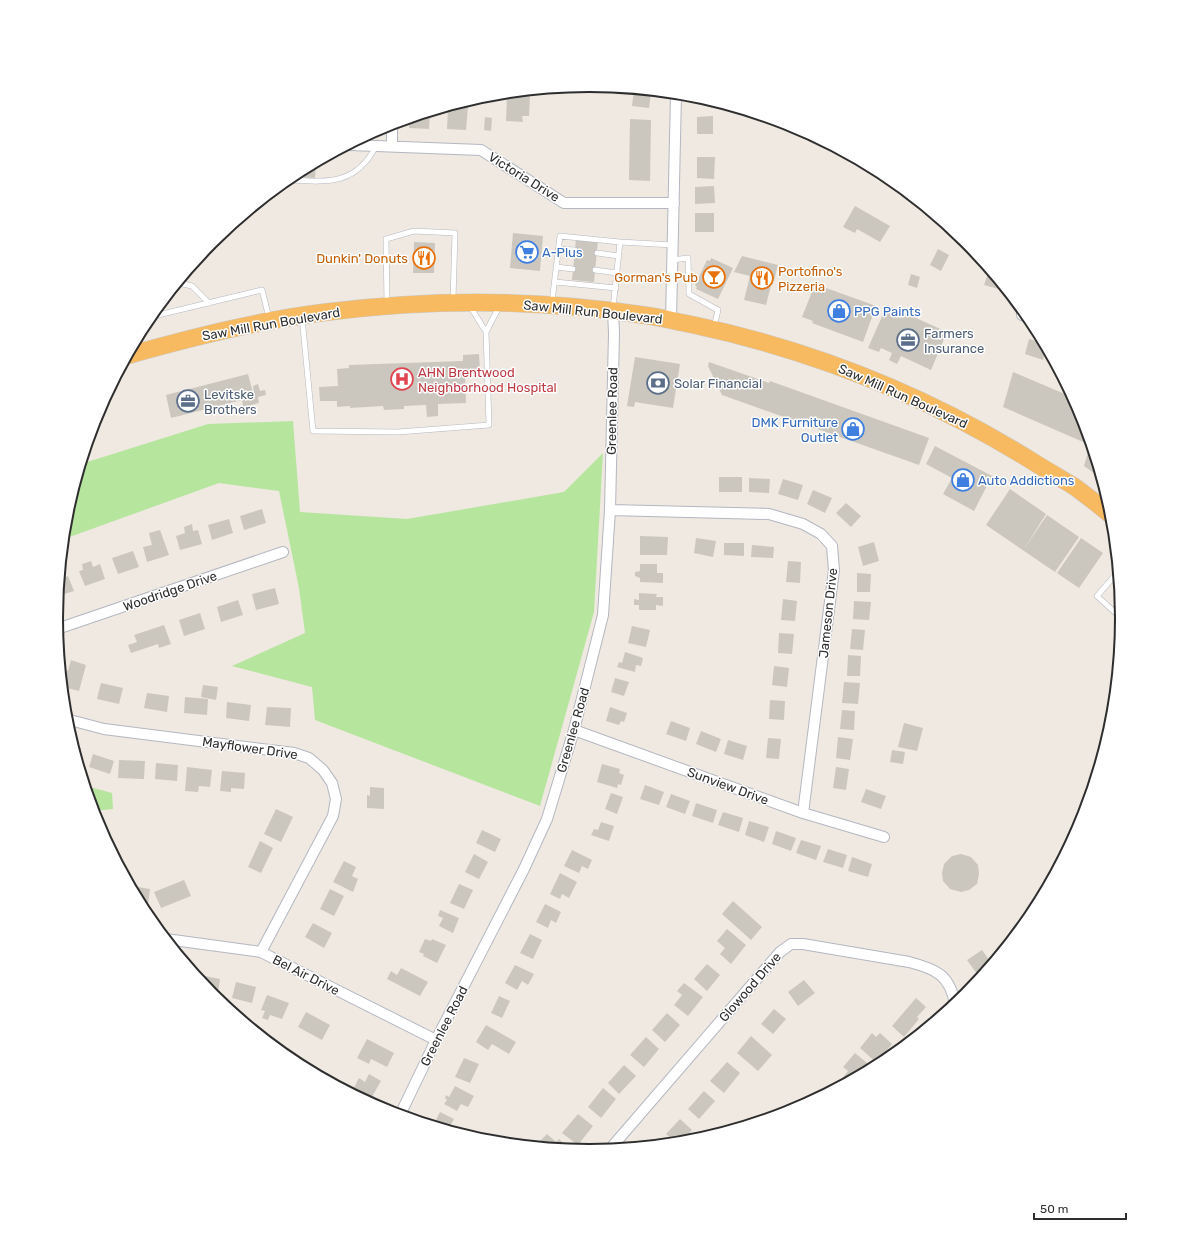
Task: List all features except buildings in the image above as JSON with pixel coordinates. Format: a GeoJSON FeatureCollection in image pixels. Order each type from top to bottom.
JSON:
{"type":"FeatureCollection","features":[{"type":"Feature","properties":{"kind":"highway","name":"Saw Mill Run Boulevard"},"geometry":{"type":"LineString","coordinates":[[135,353],[235,328],[326,312],[387,306],[502,302],[552,305],[645,315],[713,329],[796,351],[863,375],[925,402],[998,440],[1074,487],[1103,509]]}},
{"type":"Feature","properties":{"kind":"street"},"geometry":{"type":"LineString","coordinates":[[671,320],[676,100]]}},
{"type":"Feature","properties":{"kind":"street"},"geometry":{"type":"LineString","coordinates":[[392,131],[392,146]]}},
{"type":"Feature","properties":{"kind":"street","name":"Victoria Drive"},"geometry":{"type":"LineString","coordinates":[[360,145],[481,150],[564,203],[674,202]]}},
{"type":"Feature","properties":{"kind":"street","name":"Greenlee Road"},"geometry":{"type":"LineString","coordinates":[[402,1110],[436,1040],[524,869],[547,819],[574,730],[603,615],[610,510],[614,333],[613,311]]}},
{"type":"Feature","properties":{"kind":"street","name":"Jameson Drive"},"geometry":{"type":"LineString","coordinates":[[610,510],[769,514],[803,524],[821,534],[832,546],[834,570],[804,813]]}},
{"type":"Feature","properties":{"kind":"street","name":"Woodridge Drive"},"geometry":{"type":"LineString","coordinates":[[63,627],[283,552]]}},
{"type":"Feature","properties":{"kind":"street","name":"Mayflower Drive"},"geometry":{"type":"LineString","coordinates":[[73,722],[104,730],[294,753],[309,758],[323,770],[332,783],[336,799],[333,816],[261,952]]}},
{"type":"Feature","properties":{"kind":"street","name":"Sunview Drive"},"geometry":{"type":"LineString","coordinates":[[574,730],[804,813],[884,837]]}},
{"type":"Feature","properties":{"kind":"street","name":"Bel Air Drive"},"geometry":{"type":"LineString","coordinates":[[173,940],[261,952],[436,1040]]}},
{"type":"Feature","properties":{"kind":"street","name":"Glowood Drive"},"geometry":{"type":"LineString","coordinates":[[615,1143],[780,952],[791,944],[803,944],[926,966],[941,974],[953,992],[954,997]]}},
{"type":"Feature","properties":{"kind":"lane"},"geometry":{"type":"LineString","coordinates":[[298,181],[323,182],[353,174],[362,167],[371,156],[376,146]]}},
{"type":"Feature","properties":{"kind":"lane"},"geometry":{"type":"LineString","coordinates":[[387,306],[386,239],[414,231],[455,233],[461,303],[486,332]]}},
{"type":"Feature","properties":{"kind":"lane"},"geometry":{"type":"LineString","coordinates":[[552,305],[560,236],[620,242],[673,245]]}},
{"type":"Feature","properties":{"kind":"lane"},"geometry":{"type":"LineString","coordinates":[[613,311],[620,242]]}},
{"type":"Feature","properties":{"kind":"lane"},"geometry":{"type":"LineString","coordinates":[[559,249],[575,250]]}},
{"type":"Feature","properties":{"kind":"lane"},"geometry":{"type":"LineString","coordinates":[[597,253],[619,256]]}},
{"type":"Feature","properties":{"kind":"lane"},"geometry":{"type":"LineString","coordinates":[[672,260],[688,258],[689,294],[718,310],[713,329]]}},
{"type":"Feature","properties":{"kind":"lane"},"geometry":{"type":"LineString","coordinates":[[556,268],[573,268]]}},
{"type":"Feature","properties":{"kind":"lane"},"geometry":{"type":"LineString","coordinates":[[595,270],[617,273]]}},
{"type":"Feature","properties":{"kind":"lane"},"geometry":{"type":"LineString","coordinates":[[555,282],[616,288]]}},
{"type":"Feature","properties":{"kind":"lane"},"geometry":{"type":"LineString","coordinates":[[184,284],[192,286],[209,303]]}},
{"type":"Feature","properties":{"kind":"lane"},"geometry":{"type":"LineString","coordinates":[[160,315],[262,290],[270,322]]}},
{"type":"Feature","properties":{"kind":"lane"},"geometry":{"type":"LineString","coordinates":[[301,316],[313,431],[398,432],[489,425],[486,332],[502,302]]}},
{"type":"Feature","properties":{"kind":"lane"},"geometry":{"type":"LineString","coordinates":[[1113,578],[1097,596],[1115,612]]}},
{"type":"Feature","properties":{"kind":"green space"},"geometry":{"type":"Polygon","coordinates":[[[293,421],[300,512],[407,519],[564,492],[603,453],[594,612],[540,806],[315,720],[312,687],[232,666],[305,633],[299,588],[279,491],[219,483],[70,537],[73,516],[87,462],[208,424],[293,421]]]}},
{"type":"Feature","properties":{"kind":"green space"},"geometry":{"type":"Polygon","coordinates":[[[91,787],[112,793],[113,809],[99,810],[91,787]]]}},
{"type":"Feature","properties":{"kind":"place","name":"A-Plus"},"geometry":{"type":"Point","coordinates":[527,252]}},
{"type":"Feature","properties":{"kind":"place","name":"Dunkin' Donuts"},"geometry":{"type":"Point","coordinates":[424,258]}},
{"type":"Feature","properties":{"kind":"place","name":"Gorman's Pub"},"geometry":{"type":"Point","coordinates":[714,277]}},
{"type":"Feature","properties":{"kind":"place","name":"Portofino's Pizzeria"},"geometry":{"type":"Point","coordinates":[762,278]}},
{"type":"Feature","properties":{"kind":"place","name":"PPG Paints"},"geometry":{"type":"Point","coordinates":[839,311]}},
{"type":"Feature","properties":{"kind":"place","name":"Farmers Insurance"},"geometry":{"type":"Point","coordinates":[908,340]}},
{"type":"Feature","properties":{"kind":"place","name":"AHN Brentwood Neighborhood Hospital"},"geometry":{"type":"Point","coordinates":[402,379]}},
{"type":"Feature","properties":{"kind":"place","name":"Solar Financial"},"geometry":{"type":"Point","coordinates":[658,383]}},
{"type":"Feature","properties":{"kind":"place","name":"Levitske Brothers"},"geometry":{"type":"Point","coordinates":[188,401]}},
{"type":"Feature","properties":{"kind":"place","name":"DMK Furniture Outlet"},"geometry":{"type":"Point","coordinates":[853,429]}},
{"type":"Feature","properties":{"kind":"place","name":"Auto Addictions"},"geometry":{"type":"Point","coordinates":[963,480]}}]}
